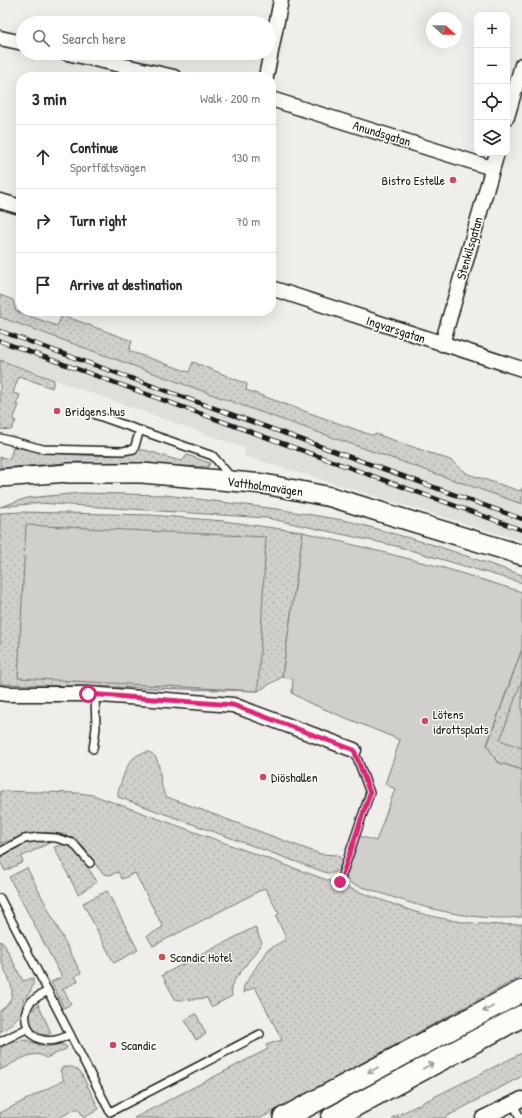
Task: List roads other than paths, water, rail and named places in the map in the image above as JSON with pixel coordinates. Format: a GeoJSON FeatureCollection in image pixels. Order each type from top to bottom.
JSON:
{"type":"FeatureCollection","features":[{"type":"Feature","properties":{"kind":"main road","name":"Vattholmavägen"},"geometry":{"type":"LineString","coordinates":[[68,473],[142,473],[264,484],[331,497],[522,554]]}},
{"type":"Feature","properties":{"kind":"main road"},"geometry":{"type":"LineString","coordinates":[[284,1118],[522,991]]}},
{"type":"Feature","properties":{"kind":"main road"},"geometry":{"type":"LineString","coordinates":[[332,1118],[522,1016]]}},
{"type":"Feature","properties":{"kind":"street"},"geometry":{"type":"LineString","coordinates":[[276,26],[281,0]]}},
{"type":"Feature","properties":{"kind":"street"},"geometry":{"type":"LineString","coordinates":[[0,38],[16,41]]}},
{"type":"Feature","properties":{"kind":"street"},"geometry":{"type":"LineString","coordinates":[[98,60],[152,72]]}},
{"type":"Feature","properties":{"kind":"street"},"geometry":{"type":"LineString","coordinates":[[267,72],[269,60]]}},
{"type":"Feature","properties":{"kind":"street"},"geometry":{"type":"LineString","coordinates":[[510,107],[522,65]]}},
{"type":"Feature","properties":{"kind":"street","name":"Anundsgatan"},"geometry":{"type":"LineString","coordinates":[[276,101],[492,168]]}},
{"type":"Feature","properties":{"kind":"street","name":"Stenkilsgatan"},"geometry":{"type":"LineString","coordinates":[[442,344],[496,156]]}},
{"type":"Feature","properties":{"kind":"street"},"geometry":{"type":"LineString","coordinates":[[0,201],[16,206]]}},
{"type":"Feature","properties":{"kind":"street","name":"Ingvarsgatan"},"geometry":{"type":"LineString","coordinates":[[276,290],[522,369]]}},
{"type":"Feature","properties":{"kind":"street","name":"Vattholmavägen"},"geometry":{"type":"LineString","coordinates":[[0,478],[68,473]]}},
{"type":"Feature","properties":{"kind":"street"},"geometry":{"type":"LineString","coordinates":[[0,693],[95,695],[233,705],[354,750]]}},
{"type":"Feature","properties":{"kind":"street"},"geometry":{"type":"LineString","coordinates":[[483,1118],[518,1101]]}},
{"type":"Feature","properties":{"kind":"lane"},"geometry":{"type":"LineString","coordinates":[[96,415],[213,456],[235,481]]}},
{"type":"Feature","properties":{"kind":"lane"},"geometry":{"type":"LineString","coordinates":[[0,438],[43,449],[123,451],[134,448],[140,430]]}},
{"type":"Feature","properties":{"kind":"lane"},"geometry":{"type":"LineString","coordinates":[[93,749],[96,728],[95,695]]}},
{"type":"Feature","properties":{"kind":"lane"},"geometry":{"type":"LineString","coordinates":[[340,882],[370,793],[354,750]]}},
{"type":"Feature","properties":{"kind":"lane"},"geometry":{"type":"LineString","coordinates":[[0,852],[24,839],[39,837],[63,839],[70,841],[78,847],[90,862]]}},
{"type":"Feature","properties":{"kind":"lane"},"geometry":{"type":"LineString","coordinates":[[0,898],[110,1112],[260,1034]]}},
{"type":"Feature","properties":{"kind":"lane"},"geometry":{"type":"LineString","coordinates":[[48,991],[31,1002],[26,1010],[28,1028],[33,1036],[43,1040],[56,1040],[70,1034]]}},
{"type":"Feature","properties":{"kind":"lane"},"geometry":{"type":"LineString","coordinates":[[0,1042],[28,1028]]}},
{"type":"Feature","properties":{"kind":"lane"},"geometry":{"type":"LineString","coordinates":[[518,1101],[520,1118]]}},
{"type":"Feature","properties":{"kind":"railway"},"geometry":{"type":"LineString","coordinates":[[0,331],[522,519]]}},
{"type":"Feature","properties":{"kind":"railway"},"geometry":{"type":"LineString","coordinates":[[0,341],[522,530]]}},
{"type":"Feature","properties":{"kind":"place","name":"Bistro Estelle"},"geometry":{"type":"Point","coordinates":[453,180]}},
{"type":"Feature","properties":{"kind":"place","name":"Bridgens hus"},"geometry":{"type":"Point","coordinates":[57,411]}},
{"type":"Feature","properties":{"kind":"place","name":"Lötens idrottsplats"},"geometry":{"type":"Point","coordinates":[425,721]}},
{"type":"Feature","properties":{"kind":"place","name":"Diöshallen"},"geometry":{"type":"Point","coordinates":[263,777]}},
{"type":"Feature","properties":{"kind":"place","name":"Scandic Hotel"},"geometry":{"type":"Point","coordinates":[162,957]}},
{"type":"Feature","properties":{"kind":"place","name":"Scandic"},"geometry":{"type":"Point","coordinates":[113,1045]}}]}
